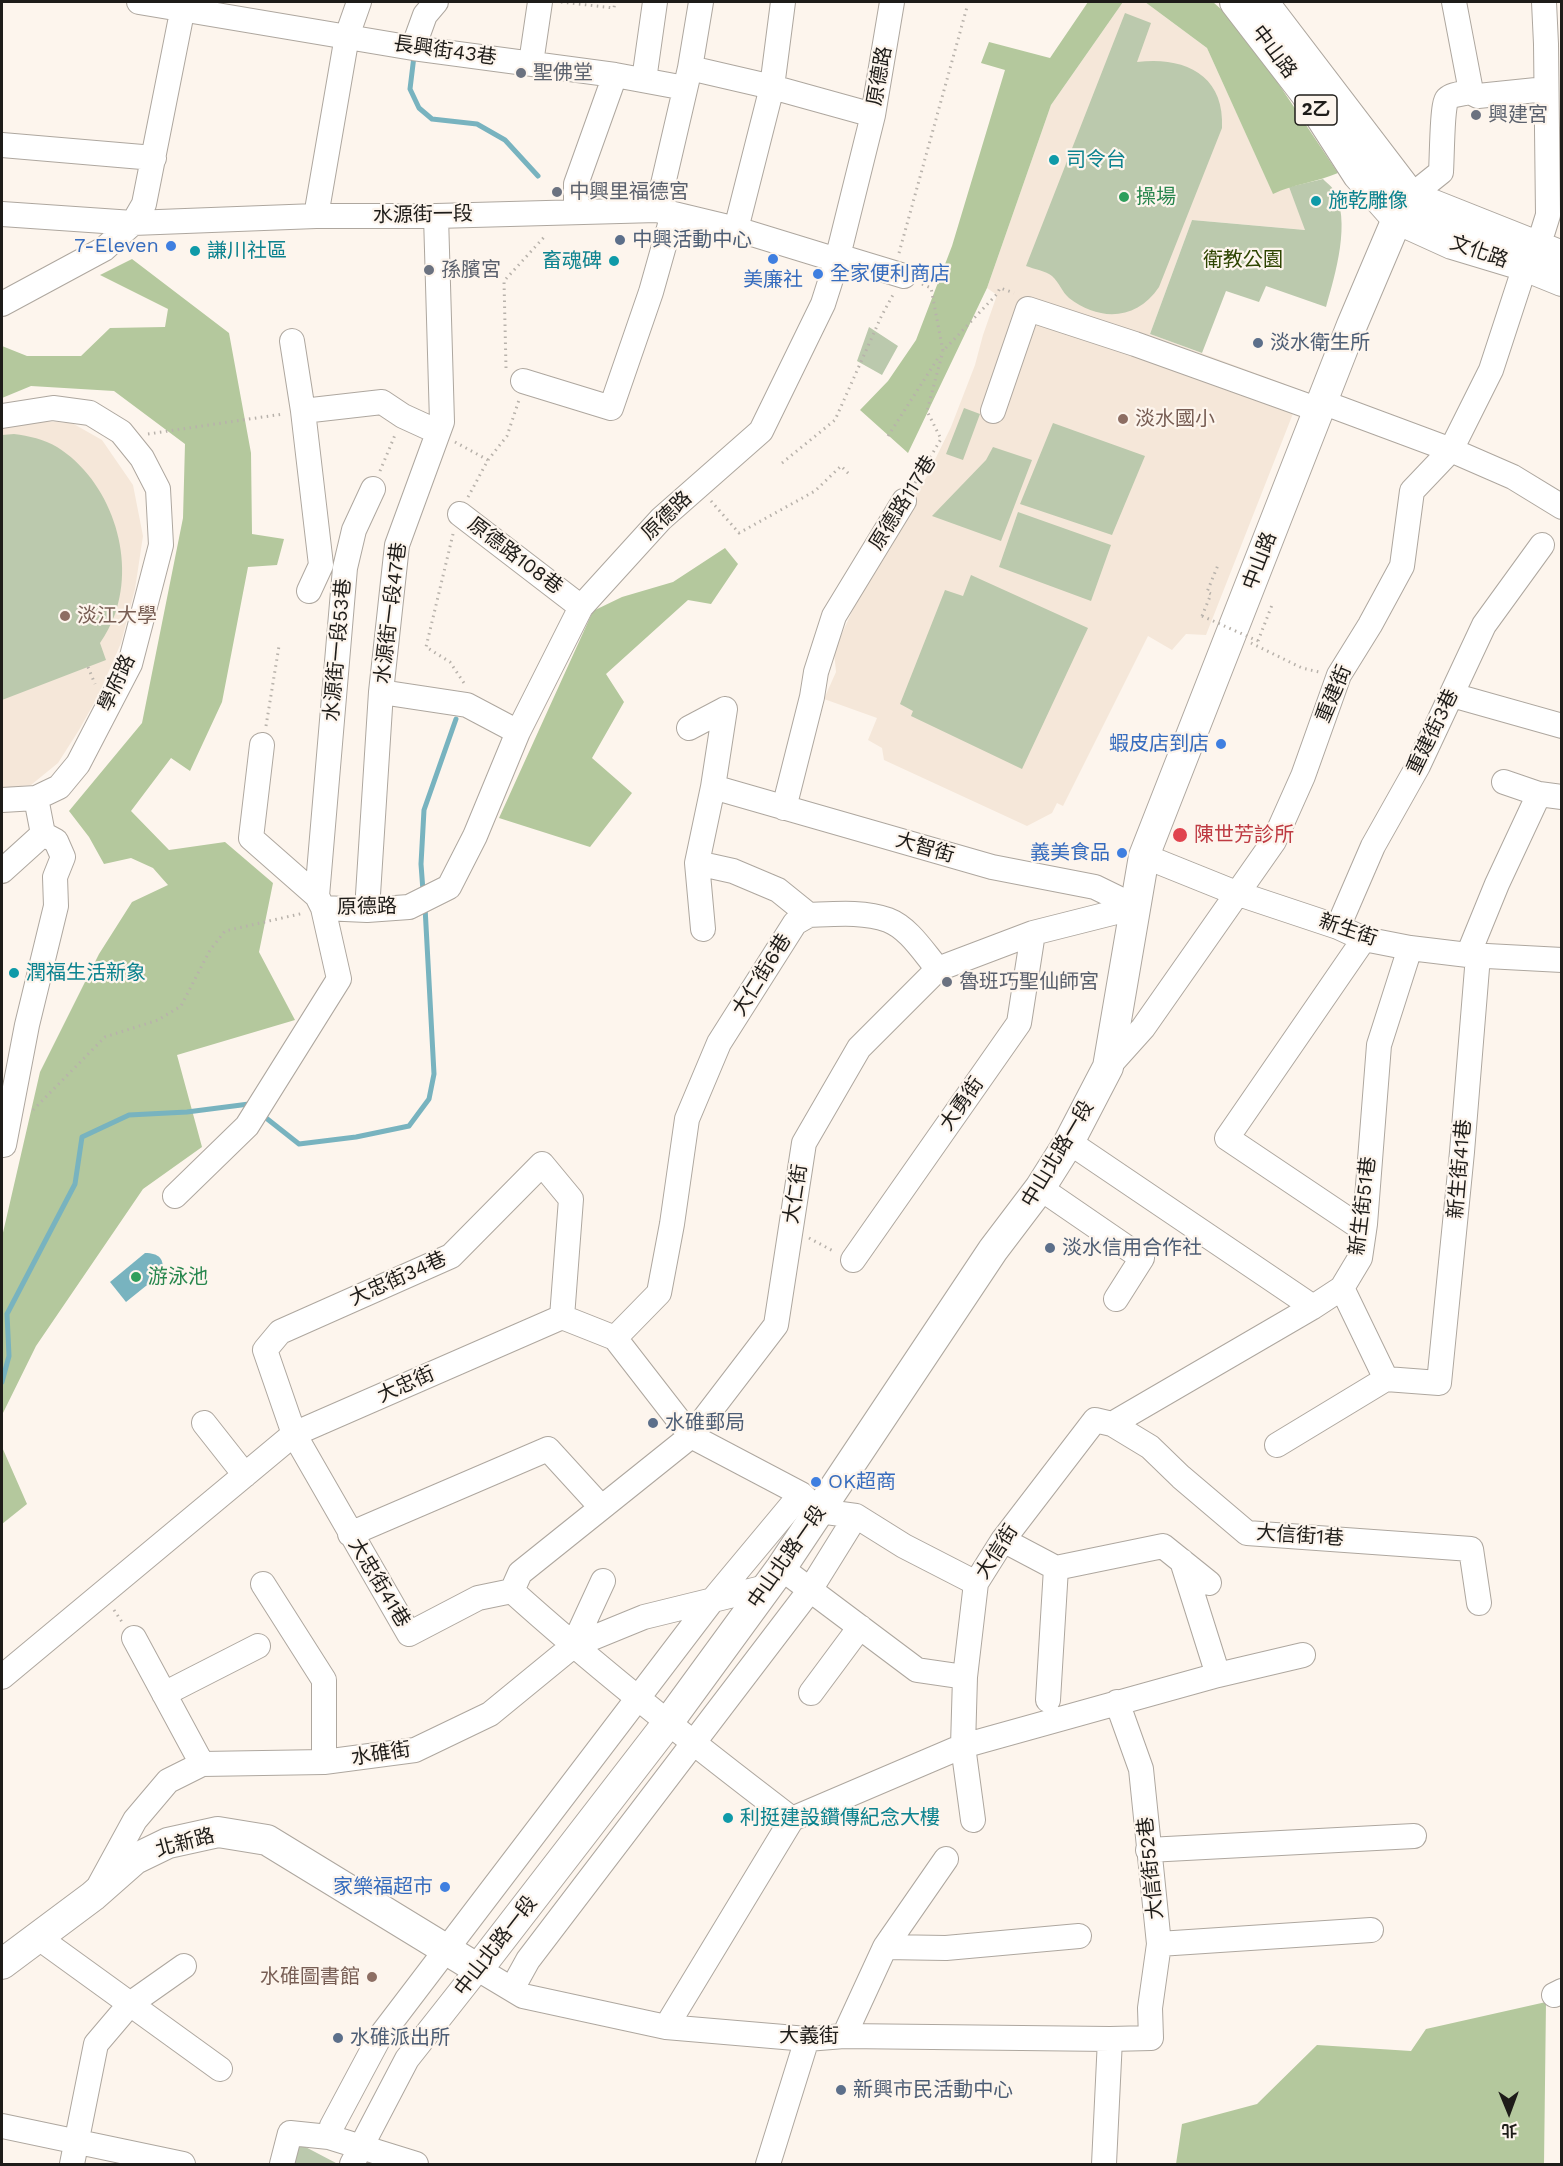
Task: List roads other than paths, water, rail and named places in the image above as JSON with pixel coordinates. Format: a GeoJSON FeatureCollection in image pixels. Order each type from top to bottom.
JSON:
{"type":"FeatureCollection","features":[{"type":"Feature","properties":{"kind":"main road","name":"中山路"},"geometry":{"type":"LineString","coordinates":[[1235,2],[1306,94],[1358,175],[1404,208]]}},
{"type":"Feature","properties":{"kind":"main road","name":"中山路"},"geometry":{"type":"LineString","coordinates":[[1263,2],[1404,208]]}},
{"type":"Feature","properties":{"kind":"main road","name":"中山路"},"geometry":{"type":"LineString","coordinates":[[1136,907],[1144,856],[1245,638],[1320,406],[1404,208]]}},
{"type":"Feature","properties":{"kind":"main road","name":"文化路"},"geometry":{"type":"LineString","coordinates":[[1404,208],[1452,244],[1540,257],[1562,281]]}},
{"type":"Feature","properties":{"kind":"main road","name":"中山北路一段"},"geometry":{"type":"LineString","coordinates":[[478,1969],[667,1724],[774,1578],[810,1502],[1040,1188],[1069,1143],[1108,1067],[1136,907]]}},
{"type":"Feature","properties":{"kind":"main road","name":"北新路"},"geometry":{"type":"LineString","coordinates":[[2,1965],[93,1896],[135,1858],[168,1843],[218,1832],[267,1840],[478,1969]]}},
{"type":"Feature","properties":{"kind":"street","name":"長興街43巷"},"geometry":{"type":"LineString","coordinates":[[139,2],[184,5],[413,48],[644,80],[688,78],[772,87],[873,115]]}},
{"type":"Feature","properties":{"kind":"street"},"geometry":{"type":"LineString","coordinates":[[316,216],[347,36],[358,2]]}},
{"type":"Feature","properties":{"kind":"street"},"geometry":{"type":"LineString","coordinates":[[413,48],[425,15],[436,2]]}},
{"type":"Feature","properties":{"kind":"street"},"geometry":{"type":"LineString","coordinates":[[531,63],[540,2]]}},
{"type":"Feature","properties":{"kind":"street"},"geometry":{"type":"LineString","coordinates":[[644,80],[655,2]]}},
{"type":"Feature","properties":{"kind":"street"},"geometry":{"type":"LineString","coordinates":[[523,381],[611,408],[651,292],[701,2]]}},
{"type":"Feature","properties":{"kind":"street"},"geometry":{"type":"LineString","coordinates":[[736,230],[772,87],[783,2]]}},
{"type":"Feature","properties":{"kind":"street","name":"原德路"},"geometry":{"type":"LineString","coordinates":[[320,902],[367,910],[410,907],[449,887],[475,836],[518,732],[581,607],[662,519],[761,431],[823,304],[873,115],[892,2]]}},
{"type":"Feature","properties":{"kind":"street"},"geometry":{"type":"LineString","coordinates":[[1454,2],[1470,92]]}},
{"type":"Feature","properties":{"kind":"street","name":"重建街"},"geometry":{"type":"LineString","coordinates":[[1108,1067],[1143,1028],[1274,841],[1303,776],[1338,675],[1370,625],[1402,566],[1412,491],[1451,450],[1491,369],[1540,257],[1543,231],[1555,180],[1546,89],[1544,2]]}},
{"type":"Feature","properties":{"kind":"street"},"geometry":{"type":"LineString","coordinates":[[2,304],[104,249],[133,223],[144,204],[184,5]]}},
{"type":"Feature","properties":{"kind":"street"},"geometry":{"type":"LineString","coordinates":[[572,211],[576,184],[615,75]]}},
{"type":"Feature","properties":{"kind":"street"},"geometry":{"type":"LineString","coordinates":[[1404,208],[1441,172],[1443,104],[1449,97],[1470,92],[1478,96],[1546,89]]}},
{"type":"Feature","properties":{"kind":"street"},"geometry":{"type":"LineString","coordinates":[[2,145],[154,158]]}},
{"type":"Feature","properties":{"kind":"street","name":"水源街一段"},"geometry":{"type":"LineString","coordinates":[[2,214],[133,223],[316,216],[436,216],[572,211],[665,212],[898,274]]}},
{"type":"Feature","properties":{"kind":"street","name":"水源街一段47巷"},"geometry":{"type":"LineString","coordinates":[[367,910],[381,692],[397,545],[442,422],[436,216]]}},
{"type":"Feature","properties":{"kind":"street"},"geometry":{"type":"LineString","coordinates":[[993,411],[1028,309],[1451,450],[1513,477],[1562,507]]}},
{"type":"Feature","properties":{"kind":"street"},"geometry":{"type":"LineString","coordinates":[[292,341],[303,411],[321,565],[309,591]]}},
{"type":"Feature","properties":{"kind":"street"},"geometry":{"type":"LineString","coordinates":[[303,411],[382,402],[403,416],[438,432]]}},
{"type":"Feature","properties":{"kind":"street","name":"學府路"},"geometry":{"type":"LineString","coordinates":[[2,416],[53,408],[90,413],[121,432],[142,458],[158,489],[161,545],[130,664],[78,764],[59,787],[36,798],[2,800]]}},
{"type":"Feature","properties":{"kind":"street","name":"水源街一段53巷"},"geometry":{"type":"LineString","coordinates":[[175,1196],[247,1126],[339,979],[320,902],[345,568],[354,530],[373,489]]}},
{"type":"Feature","properties":{"kind":"street","name":"原德路117巷"},"geometry":{"type":"LineString","coordinates":[[784,808],[812,697],[816,672],[834,616],[904,501]]}},
{"type":"Feature","properties":{"kind":"street","name":"原德路108巷"},"geometry":{"type":"LineString","coordinates":[[459,514],[581,607]]}},
{"type":"Feature","properties":{"kind":"street","name":"重建街3巷"},"geometry":{"type":"LineString","coordinates":[[1338,927],[1373,846],[1418,766],[1484,625],[1542,545]]}},
{"type":"Feature","properties":{"kind":"street"},"geometry":{"type":"LineString","coordinates":[[321,565],[345,568]]}},
{"type":"Feature","properties":{"kind":"street"},"geometry":{"type":"LineString","coordinates":[[381,692],[467,705],[518,732]]}},
{"type":"Feature","properties":{"kind":"street"},"geometry":{"type":"LineString","coordinates":[[1452,695],[1562,726]]}},
{"type":"Feature","properties":{"kind":"street"},"geometry":{"type":"LineString","coordinates":[[689,728],[725,709],[713,787],[697,863],[703,929]]}},
{"type":"Feature","properties":{"kind":"street"},"geometry":{"type":"LineString","coordinates":[[262,745],[251,838],[320,902]]}},
{"type":"Feature","properties":{"kind":"street"},"geometry":{"type":"LineString","coordinates":[[1504,782],[1550,796]]}},
{"type":"Feature","properties":{"kind":"street","name":"大智街"},"geometry":{"type":"LineString","coordinates":[[713,787],[992,867],[1095,887],[1136,907]]}},
{"type":"Feature","properties":{"kind":"street","name":"新生街41巷"},"geometry":{"type":"LineString","coordinates":[[1386,1379],[1439,1383],[1462,1152],[1473,955],[1497,884],[1550,796]]}},
{"type":"Feature","properties":{"kind":"street"},"geometry":{"type":"LineString","coordinates":[[36,798],[43,834]]}},
{"type":"Feature","properties":{"kind":"street"},"geometry":{"type":"LineString","coordinates":[[2,871],[43,834]]}},
{"type":"Feature","properties":{"kind":"street"},"geometry":{"type":"LineString","coordinates":[[6,1144],[27,1025],[56,906],[55,877],[63,857],[56,841],[43,834]]}},
{"type":"Feature","properties":{"kind":"street","name":"新生街"},"geometry":{"type":"LineString","coordinates":[[1144,856],[1236,893],[1338,927],[1364,939],[1410,948],[1473,955],[1562,960]]}},
{"type":"Feature","properties":{"kind":"street"},"geometry":{"type":"LineString","coordinates":[[697,863],[733,871],[778,890],[809,915],[865,915],[889,920],[910,936],[938,969]]}},
{"type":"Feature","properties":{"kind":"street","name":"大仁街"},"geometry":{"type":"LineString","coordinates":[[512,1591],[520,1573],[691,1436],[776,1325],[804,1143],[859,1047],[938,969],[1033,933],[1136,907]]}},
{"type":"Feature","properties":{"kind":"street","name":"大仁街6巷"},"geometry":{"type":"LineString","coordinates":[[615,1338],[659,1293],[672,1224],[687,1119],[719,1043],[795,923],[809,915]]}},
{"type":"Feature","properties":{"kind":"street","name":"大勇街"},"geometry":{"type":"LineString","coordinates":[[853,1260],[1019,1023],[1033,933]]}},
{"type":"Feature","properties":{"kind":"street"},"geometry":{"type":"LineString","coordinates":[[1364,939],[1227,1138],[1364,1230]]}},
{"type":"Feature","properties":{"kind":"street","name":"新生街51巷"},"geometry":{"type":"LineString","coordinates":[[1104,1422],[1208,1370],[1342,1288],[1360,1258],[1379,1045],[1410,948]]}},
{"type":"Feature","properties":{"kind":"street"},"geometry":{"type":"LineString","coordinates":[[6,1144],[21,1095]]}},
{"type":"Feature","properties":{"kind":"street"},"geometry":{"type":"LineString","coordinates":[[1069,1143],[1312,1307]]}},
{"type":"Feature","properties":{"kind":"street","name":"大忠街34巷"},"geometry":{"type":"LineString","coordinates":[[294,1434],[265,1350],[280,1332],[452,1256],[542,1164],[571,1198],[562,1317]]}},
{"type":"Feature","properties":{"kind":"street"},"geometry":{"type":"LineString","coordinates":[[1040,1188],[1142,1258],[1116,1299]]}},
{"type":"Feature","properties":{"kind":"street"},"geometry":{"type":"LineString","coordinates":[[1277,1445],[1386,1379],[1342,1288]]}},
{"type":"Feature","properties":{"kind":"street"},"geometry":{"type":"LineString","coordinates":[[562,1317],[615,1338],[691,1436],[810,1502],[856,1516],[904,1546],[976,1584]]}},
{"type":"Feature","properties":{"kind":"street","name":"大忠街"},"geometry":{"type":"LineString","coordinates":[[2,1677],[294,1434],[562,1317]]}},
{"type":"Feature","properties":{"kind":"street","name":"大信街"},"geometry":{"type":"LineString","coordinates":[[973,1820],[963,1746],[965,1677],[976,1584],[1003,1540],[1104,1422]]}},
{"type":"Feature","properties":{"kind":"street","name":"大信街1巷"},"geometry":{"type":"LineString","coordinates":[[1104,1422],[1150,1447],[1181,1477],[1247,1533],[1471,1549],[1479,1603]]}},
{"type":"Feature","properties":{"kind":"street"},"geometry":{"type":"LineString","coordinates":[[204,1423],[245,1476]]}},
{"type":"Feature","properties":{"kind":"street","name":"大忠街41巷"},"geometry":{"type":"LineString","coordinates":[[294,1434],[409,1634],[478,1598],[512,1591]]}},
{"type":"Feature","properties":{"kind":"street"},"geometry":{"type":"LineString","coordinates":[[350,1534],[548,1449],[601,1507]]}},
{"type":"Feature","properties":{"kind":"street"},"geometry":{"type":"LineString","coordinates":[[329,2137],[332,2126],[379,2038],[447,1948],[711,1602],[810,1502]]}},
{"type":"Feature","properties":{"kind":"street"},"geometry":{"type":"LineString","coordinates":[[512,1989],[528,1960],[810,1590],[856,1516]]}},
{"type":"Feature","properties":{"kind":"street"},"geometry":{"type":"LineString","coordinates":[[1003,1540],[1056,1568],[1163,1546],[1209,1583]]}},
{"type":"Feature","properties":{"kind":"street"},"geometry":{"type":"LineString","coordinates":[[1182,1561],[1218,1675]]}},
{"type":"Feature","properties":{"kind":"street"},"geometry":{"type":"LineString","coordinates":[[1048,1700],[1056,1568]]}},
{"type":"Feature","properties":{"kind":"street"},"geometry":{"type":"LineString","coordinates":[[774,1578],[810,1590],[917,1670],[965,1677]]}},
{"type":"Feature","properties":{"kind":"street","name":"水碓街"},"geometry":{"type":"LineString","coordinates":[[93,1896],[135,1820],[168,1782],[202,1764],[324,1762],[415,1750],[490,1714],[573,1646],[644,1617],[711,1602],[774,1578]]}},
{"type":"Feature","properties":{"kind":"street"},"geometry":{"type":"LineString","coordinates":[[573,1646],[603,1581]]}},
{"type":"Feature","properties":{"kind":"street"},"geometry":{"type":"LineString","coordinates":[[262,1584],[324,1680],[324,1762]]}},
{"type":"Feature","properties":{"kind":"street"},"geometry":{"type":"LineString","coordinates":[[512,1591],[573,1646],[667,1724],[792,1820]]}},
{"type":"Feature","properties":{"kind":"street"},"geometry":{"type":"LineString","coordinates":[[811,1693],[860,1627]]}},
{"type":"Feature","properties":{"kind":"street"},"geometry":{"type":"LineString","coordinates":[[134,1638],[202,1764]]}},
{"type":"Feature","properties":{"kind":"street"},"geometry":{"type":"LineString","coordinates":[[165,1694],[258,1646]]}},
{"type":"Feature","properties":{"kind":"street"},"geometry":{"type":"LineString","coordinates":[[666,2027],[792,1820],[963,1746],[1117,1702],[1303,1655]]}},
{"type":"Feature","properties":{"kind":"street","name":"大信街52巷"},"geometry":{"type":"LineString","coordinates":[[1117,1702],[1141,1769],[1159,1944],[1150,2008],[1151,2038]]}},
{"type":"Feature","properties":{"kind":"street"},"geometry":{"type":"LineString","coordinates":[[1148,1850],[1414,1836]]}},
{"type":"Feature","properties":{"kind":"street"},"geometry":{"type":"LineString","coordinates":[[844,2036],[885,1947],[946,1859]]}},
{"type":"Feature","properties":{"kind":"street"},"geometry":{"type":"LineString","coordinates":[[1159,1944],[1371,1930]]}},
{"type":"Feature","properties":{"kind":"street"},"geometry":{"type":"LineString","coordinates":[[885,1947],[946,1948],[1079,1935]]}},
{"type":"Feature","properties":{"kind":"street"},"geometry":{"type":"LineString","coordinates":[[39,1938],[220,2069]]}},
{"type":"Feature","properties":{"kind":"street"},"geometry":{"type":"LineString","coordinates":[[75,2153],[96,2044],[130,2004],[184,1966]]}},
{"type":"Feature","properties":{"kind":"street","name":"大義街"},"geometry":{"type":"LineString","coordinates":[[478,1969],[523,1996],[666,2027],[807,2040],[844,2036],[1151,2038]]}},
{"type":"Feature","properties":{"kind":"street","name":"中山北路一段"},"geometry":{"type":"LineString","coordinates":[[357,2155],[407,2059],[478,1969]]}},
{"type":"Feature","properties":{"kind":"street"},"geometry":{"type":"LineString","coordinates":[[1104,2164],[1110,2039]]}},
{"type":"Feature","properties":{"kind":"street"},"geometry":{"type":"LineString","coordinates":[[768,2164],[807,2040]]}},
{"type":"Feature","properties":{"kind":"street"},"geometry":{"type":"LineString","coordinates":[[2,2126],[75,2153],[183,2164]]}},
{"type":"Feature","properties":{"kind":"street"},"geometry":{"type":"LineString","coordinates":[[282,2164],[290,2133],[329,2137],[357,2155],[416,2164]]}},
{"type":"Feature","properties":{"kind":"water","name":"游泳池"},"geometry":{"type":"Polygon","coordinates":[[[145,1253],[154,1254],[160,1258],[163,1264],[162,1273],[126,1302],[110,1282],[145,1253]]]}},
{"type":"Feature","properties":{"kind":"waterway"},"geometry":{"type":"LineString","coordinates":[[414,56],[410,89],[419,108],[432,119],[477,124],[505,140],[538,176]]}},
{"type":"Feature","properties":{"kind":"waterway"},"geometry":{"type":"LineString","coordinates":[[423,891],[421,864],[424,810],[456,719]]}},
{"type":"Feature","properties":{"kind":"waterway"},"geometry":{"type":"LineString","coordinates":[[261,1114],[299,1144],[356,1137],[409,1126],[429,1099],[434,1074],[425,907]]}},
{"type":"Feature","properties":{"kind":"waterway"},"geometry":{"type":"LineString","coordinates":[[2,1382],[9,1356],[7,1314],[75,1184],[82,1137],[129,1115],[187,1112],[249,1104],[252,1107]]}},
{"type":"Feature","properties":{"kind":"place","name":"聖佛堂"},"geometry":{"type":"Point","coordinates":[521,73]}},
{"type":"Feature","properties":{"kind":"place","name":"興建宮"},"geometry":{"type":"Point","coordinates":[1476,115]}},
{"type":"Feature","properties":{"kind":"place","name":"司令台"},"geometry":{"type":"Point","coordinates":[1054,160]}},
{"type":"Feature","properties":{"kind":"place","name":"中興里福德宮"},"geometry":{"type":"Point","coordinates":[557,192]}},
{"type":"Feature","properties":{"kind":"place","name":"操場"},"geometry":{"type":"Point","coordinates":[1124,197]}},
{"type":"Feature","properties":{"kind":"place","name":"施乾雕像"},"geometry":{"type":"Point","coordinates":[1316,201]}},
{"type":"Feature","properties":{"kind":"place","name":"中興活動中心"},"geometry":{"type":"Point","coordinates":[620,240]}},
{"type":"Feature","properties":{"kind":"place","name":"7-Eleven"},"geometry":{"type":"Point","coordinates":[171,246]}},
{"type":"Feature","properties":{"kind":"place","name":"謙川社區"},"geometry":{"type":"Point","coordinates":[195,251]}},
{"type":"Feature","properties":{"kind":"place","name":"美廉社"},"geometry":{"type":"Point","coordinates":[773,259]}},
{"type":"Feature","properties":{"kind":"place","name":"畜魂碑"},"geometry":{"type":"Point","coordinates":[614,261]}},
{"type":"Feature","properties":{"kind":"place","name":"孫臏宮"},"geometry":{"type":"Point","coordinates":[429,270]}},
{"type":"Feature","properties":{"kind":"place","name":"全家便利商店"},"geometry":{"type":"Point","coordinates":[818,274]}},
{"type":"Feature","properties":{"kind":"place","name":"淡水衛生所"},"geometry":{"type":"Point","coordinates":[1258,343]}},
{"type":"Feature","properties":{"kind":"place","name":"淡水國小"},"geometry":{"type":"Point","coordinates":[1123,419]}},
{"type":"Feature","properties":{"kind":"place","name":"淡江大學"},"geometry":{"type":"Point","coordinates":[65,616]}},
{"type":"Feature","properties":{"kind":"place","name":"蝦皮店到店"},"geometry":{"type":"Point","coordinates":[1221,744]}},
{"type":"Feature","properties":{"kind":"place","name":"陳世芳診所"},"geometry":{"type":"Point","coordinates":[1180,835]}},
{"type":"Feature","properties":{"kind":"place","name":"義美食品"},"geometry":{"type":"Point","coordinates":[1122,853]}},
{"type":"Feature","properties":{"kind":"place","name":"潤福生活新象"},"geometry":{"type":"Point","coordinates":[14,973]}},
{"type":"Feature","properties":{"kind":"place","name":"魯班巧聖仙師宮"},"geometry":{"type":"Point","coordinates":[947,982]}},
{"type":"Feature","properties":{"kind":"place","name":"淡水信用合作社"},"geometry":{"type":"Point","coordinates":[1050,1248]}},
{"type":"Feature","properties":{"kind":"place","name":"游泳池"},"geometry":{"type":"Point","coordinates":[136,1277]}},
{"type":"Feature","properties":{"kind":"place","name":"水碓郵局"},"geometry":{"type":"Point","coordinates":[653,1423]}},
{"type":"Feature","properties":{"kind":"place","name":"OK超商"},"geometry":{"type":"Point","coordinates":[816,1482]}},
{"type":"Feature","properties":{"kind":"place","name":"利挺建設鑽傳紀念大樓"},"geometry":{"type":"Point","coordinates":[728,1818]}},
{"type":"Feature","properties":{"kind":"place","name":"家樂福超市"},"geometry":{"type":"Point","coordinates":[445,1887]}},
{"type":"Feature","properties":{"kind":"place","name":"水碓圖書館"},"geometry":{"type":"Point","coordinates":[372,1977]}},
{"type":"Feature","properties":{"kind":"place","name":"水碓派出所"},"geometry":{"type":"Point","coordinates":[338,2038]}},
{"type":"Feature","properties":{"kind":"place","name":"新興市民活動中心"},"geometry":{"type":"Point","coordinates":[841,2090]}},
{"type":"Feature","properties":{"kind":"park label","name":"衛教公園"},"geometry":{"type":"Point","coordinates":[1243,260]}}]}
